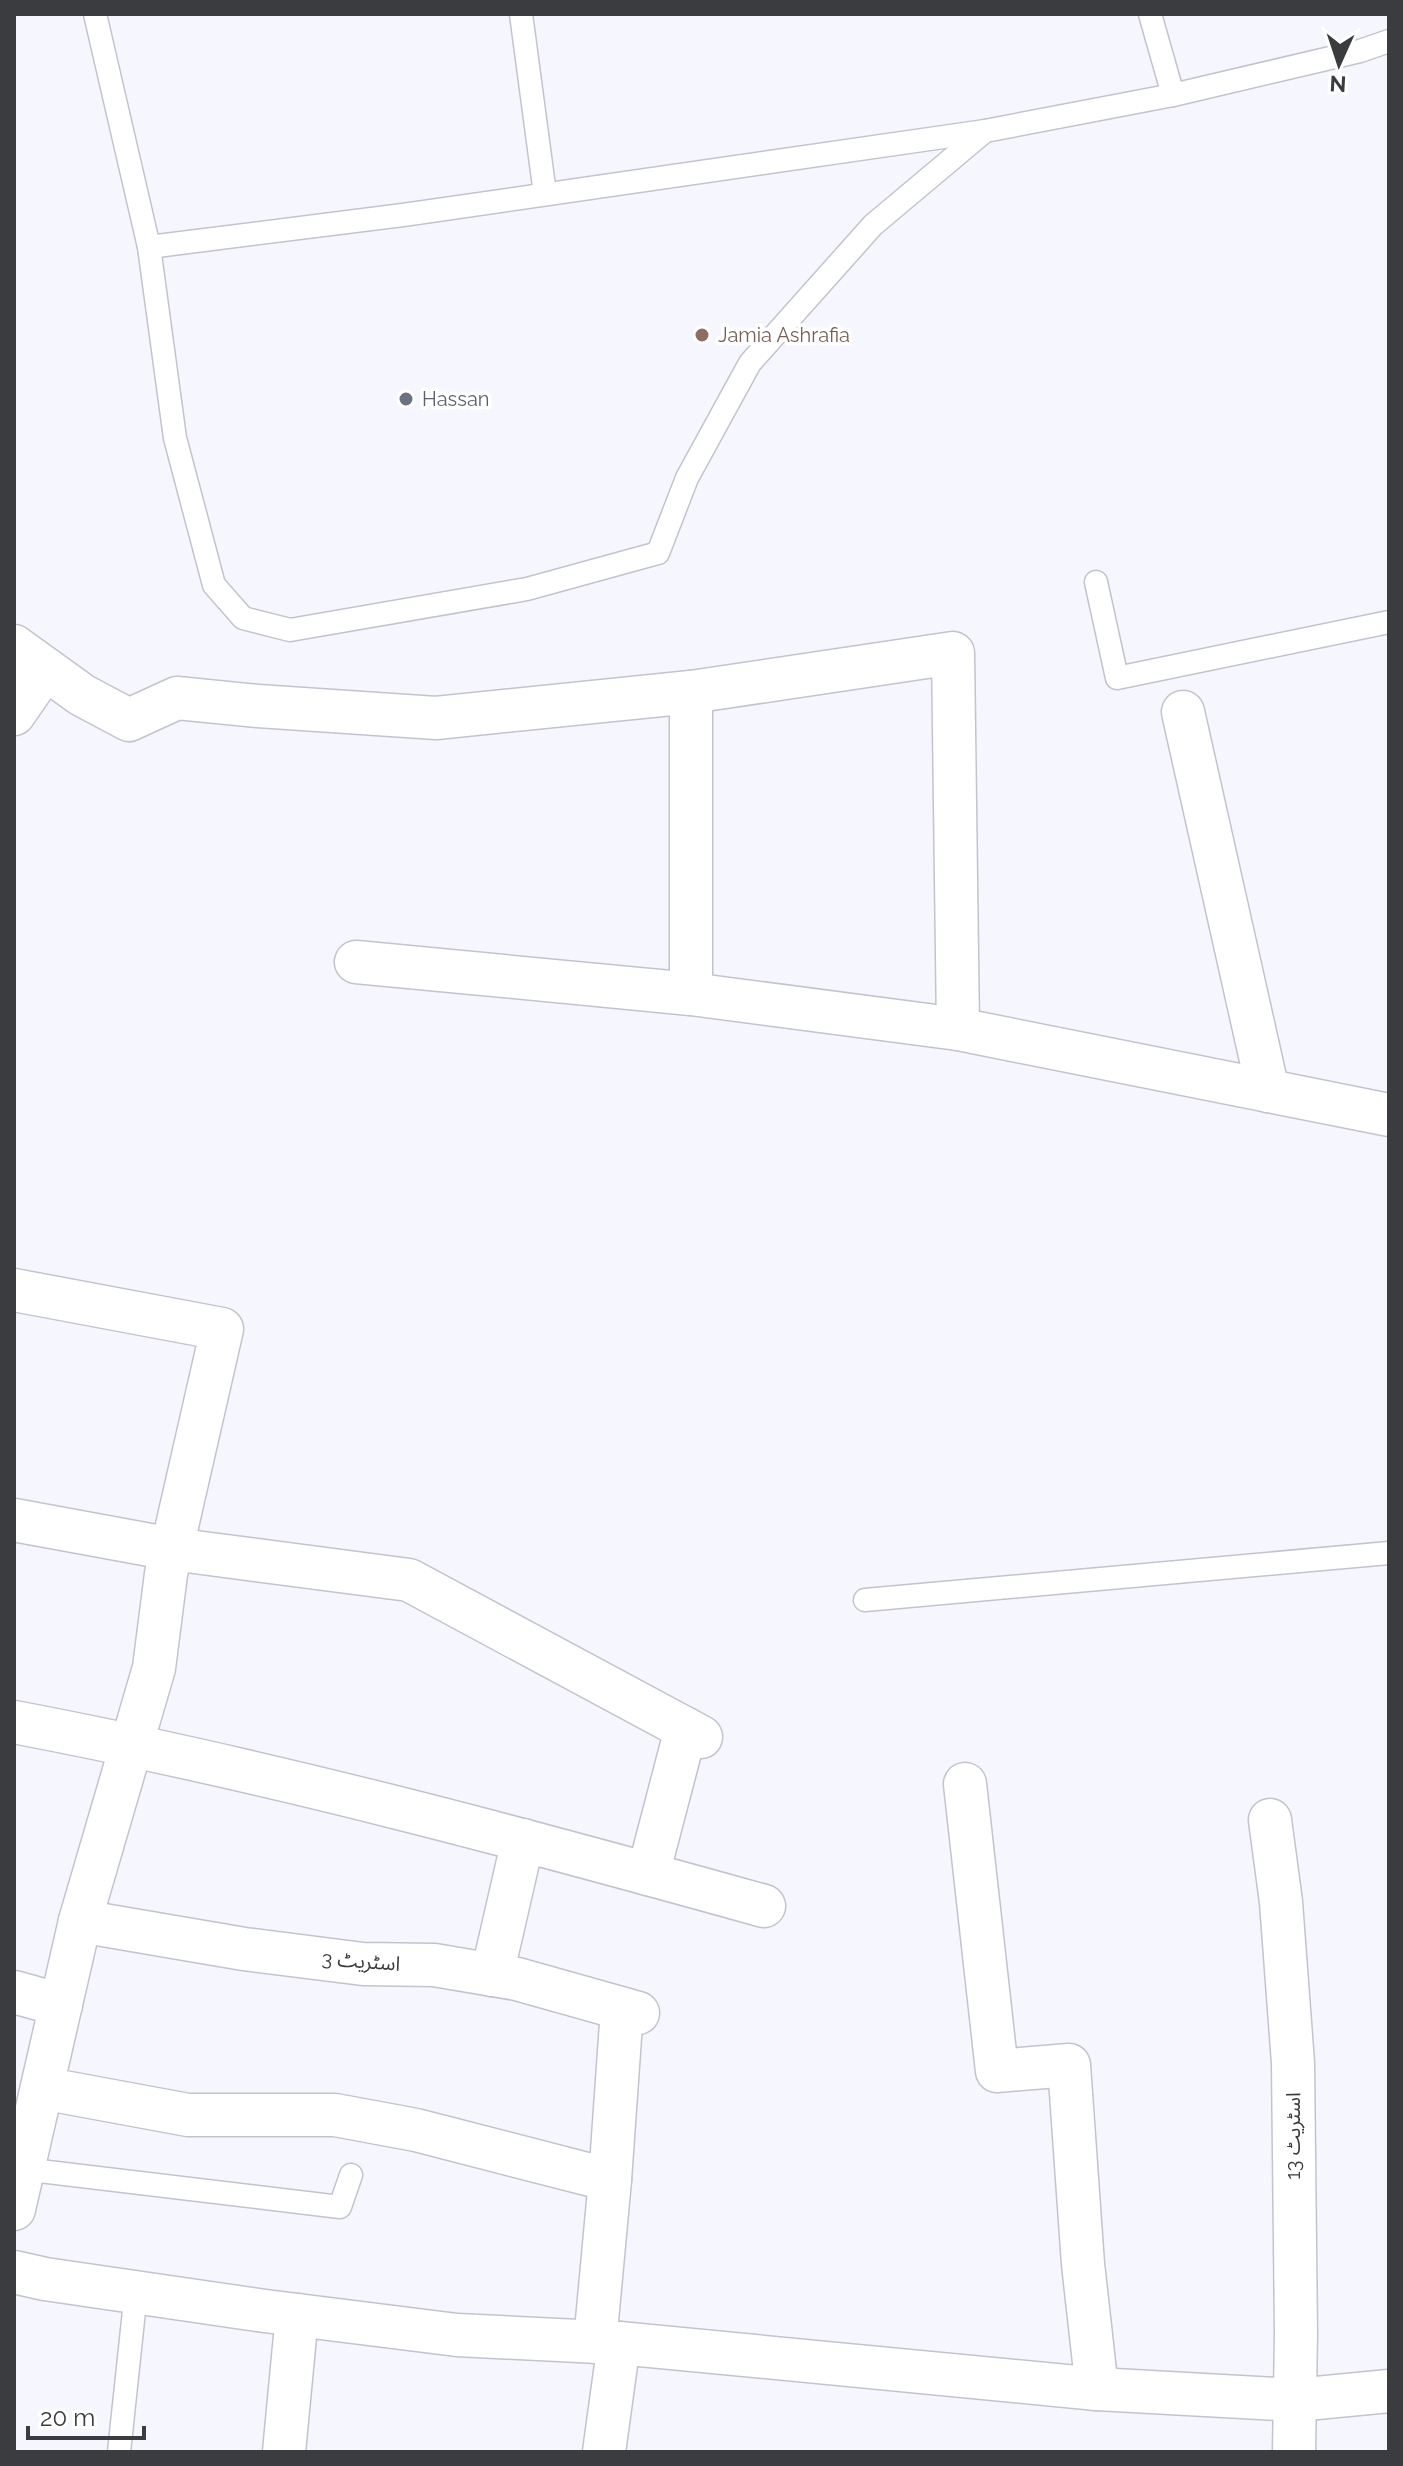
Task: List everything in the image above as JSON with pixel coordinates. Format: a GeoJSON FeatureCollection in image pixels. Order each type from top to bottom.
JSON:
{"type":"FeatureCollection","features":[{"type":"Feature","properties":{"kind":"street"},"geometry":{"type":"LineString","coordinates":[[14,714],[29,658],[82,695],[129,720],[177,698],[436,718],[691,692],[953,653],[958,1029]]}},
{"type":"Feature","properties":{"kind":"street"},"geometry":{"type":"LineString","coordinates":[[691,692],[691,994]]}},
{"type":"Feature","properties":{"kind":"street"},"geometry":{"type":"LineString","coordinates":[[1183,712],[1268,1091]]}},
{"type":"Feature","properties":{"kind":"street"},"geometry":{"type":"LineString","coordinates":[[356,962],[691,994],[958,1029],[1389,1115]]}},
{"type":"Feature","properties":{"kind":"street"},"geometry":{"type":"LineString","coordinates":[[14,1290],[222,1329],[172,1549],[154,1668],[80,1921],[61,2005],[30,2112],[14,2209]]}},
{"type":"Feature","properties":{"kind":"street"},"geometry":{"type":"LineString","coordinates":[[14,1520],[172,1549],[409,1580],[694,1733],[648,1874]]}},
{"type":"Feature","properties":{"kind":"street"},"geometry":{"type":"LineString","coordinates":[[14,1722],[132,1745],[523,1840],[764,1906]]}},
{"type":"Feature","properties":{"kind":"street"},"geometry":{"type":"LineString","coordinates":[[965,1784],[997,2071],[1069,2065],[1083,2264],[1097,2389]]}},
{"type":"Feature","properties":{"kind":"street","name":"اسٹریٹ 13"},"geometry":{"type":"LineString","coordinates":[[1270,1820],[1281,1902],[1293,2063],[1294,2452]]}},
{"type":"Feature","properties":{"kind":"street"},"geometry":{"type":"LineString","coordinates":[[492,1975],[523,1840]]}},
{"type":"Feature","properties":{"kind":"street","name":"اسٹریٹ 3"},"geometry":{"type":"LineString","coordinates":[[80,1921],[259,1951],[363,1964],[434,1965],[517,1979],[630,2011],[610,2180]]}},
{"type":"Feature","properties":{"kind":"street"},"geometry":{"type":"LineString","coordinates":[[14,1992],[61,2005]]}},
{"type":"Feature","properties":{"kind":"street"},"geometry":{"type":"LineString","coordinates":[[30,2112],[335,2115],[416,2130],[610,2180],[604,2452]]}},
{"type":"Feature","properties":{"kind":"street"},"geometry":{"type":"LineString","coordinates":[[14,2272],[297,2315],[457,2335],[607,2342],[1097,2389],[1296,2400],[1389,2391]]}},
{"type":"Feature","properties":{"kind":"street"},"geometry":{"type":"LineString","coordinates":[[284,2452],[297,2315]]}},
{"type":"Feature","properties":{"kind":"lane"},"geometry":{"type":"LineString","coordinates":[[95,14],[149,247],[175,438],[214,585],[243,618],[290,630],[527,589],[658,553],[687,478],[750,363],[873,225],[985,131]]}},
{"type":"Feature","properties":{"kind":"lane"},"geometry":{"type":"LineString","coordinates":[[521,14],[545,194]]}},
{"type":"Feature","properties":{"kind":"lane"},"geometry":{"type":"LineString","coordinates":[[1150,14],[1173,95]]}},
{"type":"Feature","properties":{"kind":"lane"},"geometry":{"type":"LineString","coordinates":[[149,247],[403,215],[985,131],[1173,95],[1360,51],[1389,41]]}},
{"type":"Feature","properties":{"kind":"lane"},"geometry":{"type":"LineString","coordinates":[[1096,582],[1117,678],[1389,622]]}},
{"type":"Feature","properties":{"kind":"lane"},"geometry":{"type":"LineString","coordinates":[[865,1600],[1389,1553]]}},
{"type":"Feature","properties":{"kind":"lane"},"geometry":{"type":"LineString","coordinates":[[23,2169],[340,2207],[351,2175]]}},
{"type":"Feature","properties":{"kind":"lane"},"geometry":{"type":"LineString","coordinates":[[119,2452],[136,2292]]}},
{"type":"Feature","properties":{"kind":"place","name":"Jamia Ashrafia"},"geometry":{"type":"Point","coordinates":[702,335]}},
{"type":"Feature","properties":{"kind":"place","name":"Hassan"},"geometry":{"type":"Point","coordinates":[406,399]}}]}
